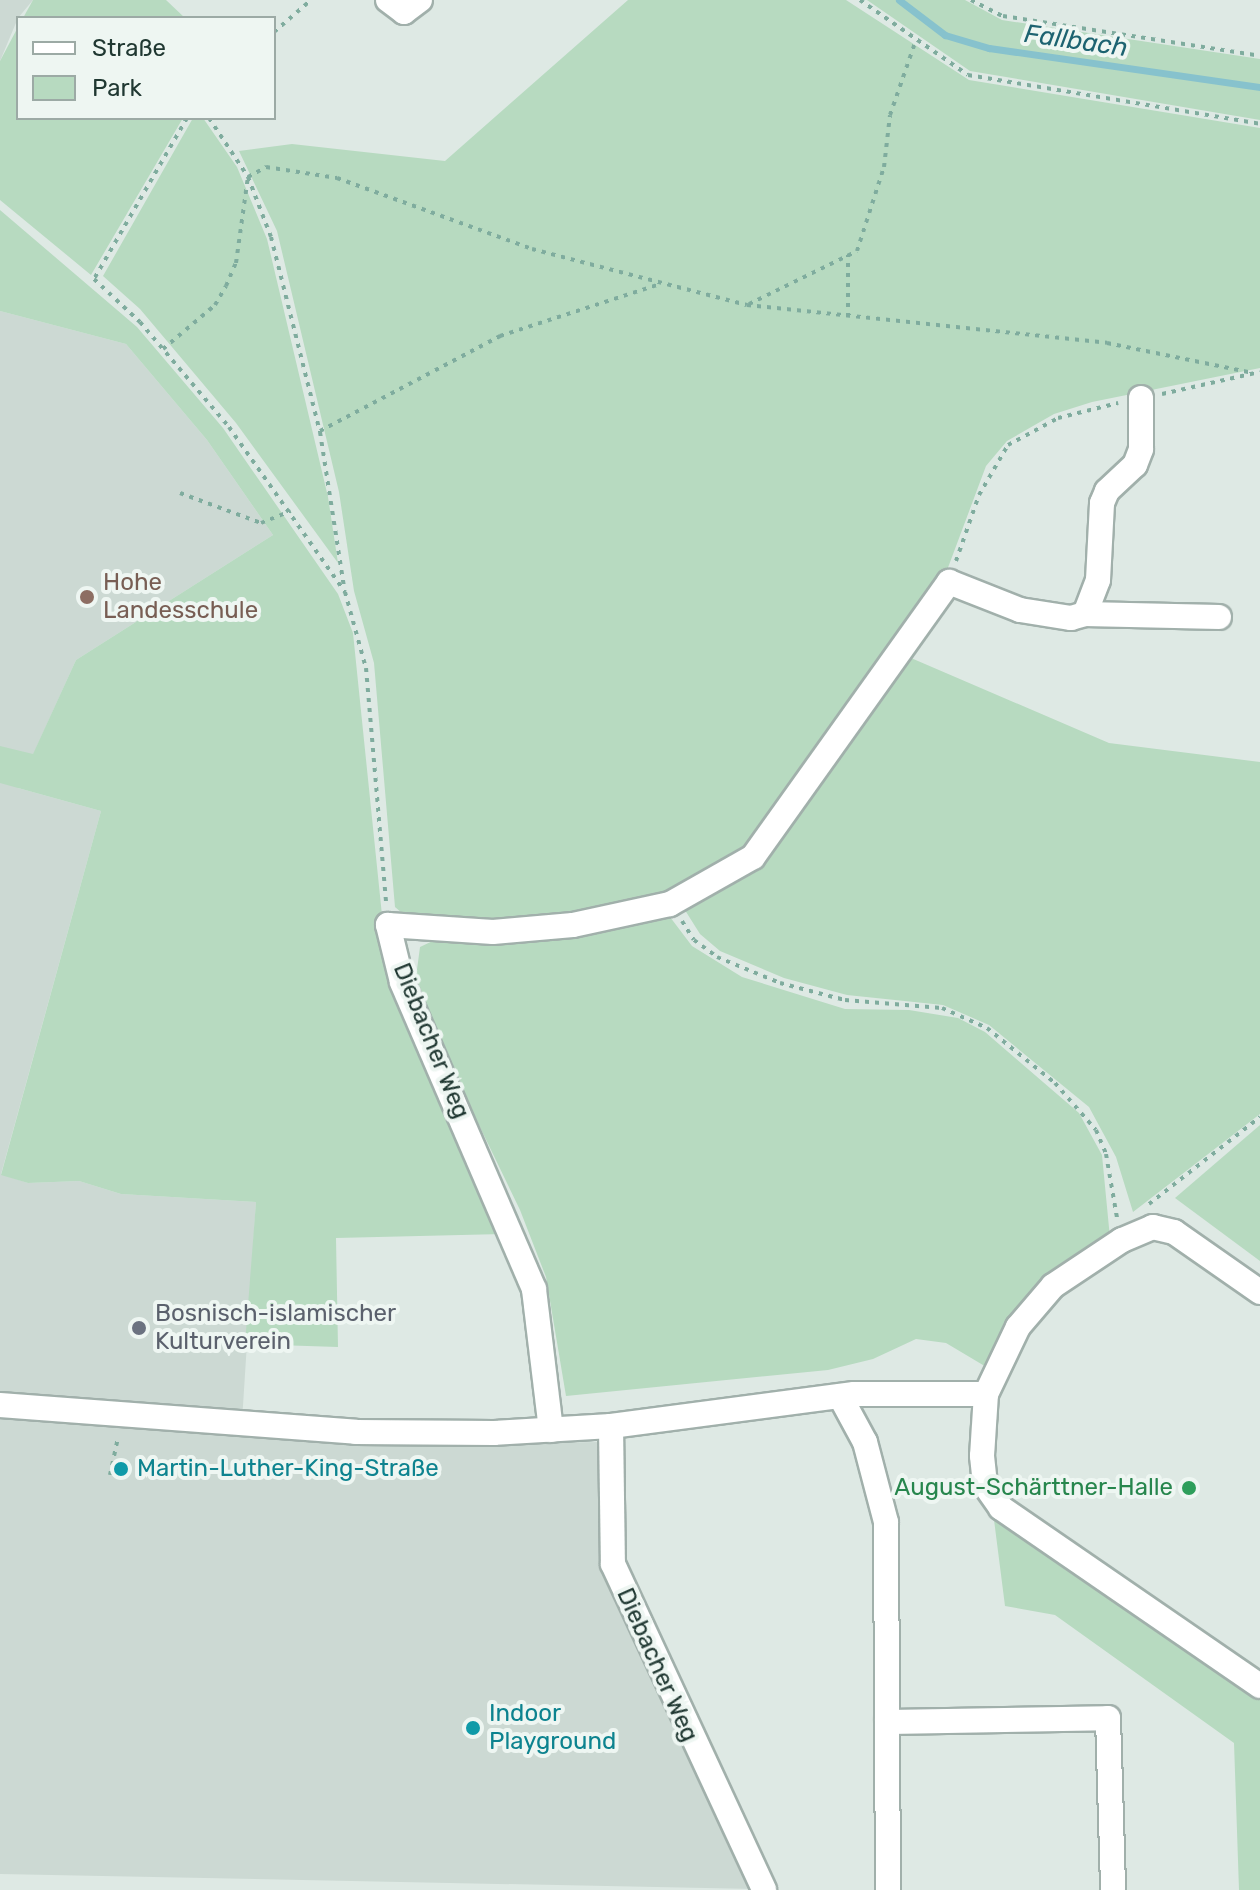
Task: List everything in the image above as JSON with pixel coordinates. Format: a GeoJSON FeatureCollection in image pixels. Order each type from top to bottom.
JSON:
{"type":"FeatureCollection","features":[{"type":"Feature","properties":{"kind":"street"},"geometry":{"type":"LineString","coordinates":[[388,0],[404,12],[420,0]]}},
{"type":"Feature","properties":{"kind":"street"},"geometry":{"type":"LineString","coordinates":[[1085,614],[1098,580],[1102,503],[1107,491],[1135,465],[1141,449],[1141,398]]}},
{"type":"Feature","properties":{"kind":"street"},"geometry":{"type":"LineString","coordinates":[[949,582],[1020,610],[1071,618],[1085,614],[1219,617]]}},
{"type":"Feature","properties":{"kind":"street","name":"Diebacher Weg"},"geometry":{"type":"LineString","coordinates":[[551,1430],[534,1289],[402,982],[388,925],[533,931],[670,904],[753,857],[949,582]]}},
{"type":"Feature","properties":{"kind":"street"},"geometry":{"type":"LineString","coordinates":[[1260,1292],[1174,1232],[1153,1227],[1122,1240],[1053,1286],[1018,1327],[986,1394],[985,1485],[1001,1508],[1260,1686]]}},
{"type":"Feature","properties":{"kind":"street"},"geometry":{"type":"LineString","coordinates":[[0,1405],[356,1432],[551,1430],[611,1426],[840,1396],[929,1392],[986,1394]]}},
{"type":"Feature","properties":{"kind":"street"},"geometry":{"type":"LineString","coordinates":[[840,1396],[865,1442],[886,1522],[888,1890]]}},
{"type":"Feature","properties":{"kind":"street","name":"Diebacher Weg"},"geometry":{"type":"LineString","coordinates":[[611,1426],[613,1564],[764,1890]]}},
{"type":"Feature","properties":{"kind":"street"},"geometry":{"type":"LineString","coordinates":[[887,1722],[1108,1718],[1113,1890]]}},
{"type":"Feature","properties":{"kind":"path"},"geometry":{"type":"LineString","coordinates":[[276,30],[311,0]]}},
{"type":"Feature","properties":{"kind":"path"},"geometry":{"type":"LineString","coordinates":[[860,0],[915,43],[968,75],[1005,84],[1260,124]]}},
{"type":"Feature","properties":{"kind":"path"},"geometry":{"type":"LineString","coordinates":[[971,0],[1003,16],[1260,56]]}},
{"type":"Feature","properties":{"kind":"path"},"geometry":{"type":"LineString","coordinates":[[747,305],[857,251],[884,167],[890,115],[915,43]]}},
{"type":"Feature","properties":{"kind":"path"},"geometry":{"type":"LineString","coordinates":[[186,120],[94,279],[163,349],[291,511],[345,592]]}},
{"type":"Feature","properties":{"kind":"path"},"geometry":{"type":"LineString","coordinates":[[210,120],[248,177],[271,237],[320,432],[345,592],[366,668],[388,925]]}},
{"type":"Feature","properties":{"kind":"path"},"geometry":{"type":"LineString","coordinates":[[248,177],[266,167],[337,178],[532,249],[747,305],[1107,343],[1253,373]]}},
{"type":"Feature","properties":{"kind":"path"},"geometry":{"type":"LineString","coordinates":[[163,349],[215,305],[226,286],[236,263],[248,177]]}},
{"type":"Feature","properties":{"kind":"path"},"geometry":{"type":"LineString","coordinates":[[848,255],[848,317]]}},
{"type":"Feature","properties":{"kind":"path"},"geometry":{"type":"LineString","coordinates":[[320,432],[500,336],[662,283]]}},
{"type":"Feature","properties":{"kind":"path"},"geometry":{"type":"LineString","coordinates":[[949,582],[979,495],[1008,445],[1058,418],[1260,372]]}},
{"type":"Feature","properties":{"kind":"path"},"geometry":{"type":"LineString","coordinates":[[180,493],[261,523],[291,511]]}},
{"type":"Feature","properties":{"kind":"path"},"geometry":{"type":"LineString","coordinates":[[670,904],[694,940],[742,970],[845,1000],[942,1008],[987,1028],[1055,1083],[1096,1130],[1106,1154],[1122,1240]]}},
{"type":"Feature","properties":{"kind":"path"},"geometry":{"type":"LineString","coordinates":[[1122,1240],[1137,1212],[1260,1117]]}},
{"type":"Feature","properties":{"kind":"path"},"geometry":{"type":"LineString","coordinates":[[110,1475],[123,1416]]}},
{"type":"Feature","properties":{"kind":"shaded area"},"geometry":{"type":"Polygon","coordinates":[[[0,0],[33,0],[20,16],[16,16],[0,61],[0,0]]]}},
{"type":"Feature","properties":{"kind":"shaded area"},"geometry":{"type":"Polygon","coordinates":[[[0,311],[126,344],[207,440],[273,535],[76,660],[18,788],[101,811],[1,1174],[28,1183],[79,1181],[121,1194],[256,1202],[241,1437],[357,1445],[603,1442],[604,1541],[755,1889],[0,1874],[0,311]]]}},
{"type":"Feature","properties":{"kind":"green space"},"geometry":{"type":"Polygon","coordinates":[[[33,0],[166,0],[183,16],[24,16],[33,0]]]}},
{"type":"Feature","properties":{"kind":"green space"},"geometry":{"type":"Polygon","coordinates":[[[628,0],[846,0],[969,80],[1260,128],[1260,368],[1092,402],[1054,414],[1007,441],[986,466],[943,581],[747,853],[667,899],[532,924],[409,919],[395,907],[374,663],[354,591],[339,492],[277,231],[239,151],[292,144],[445,161],[628,0]]]}},
{"type":"Feature","properties":{"kind":"green space"},"geometry":{"type":"Polygon","coordinates":[[[867,0],[965,0],[1002,20],[1260,59],[1260,120],[970,71],[867,0]]]}},
{"type":"Feature","properties":{"kind":"green space"},"geometry":{"type":"Polygon","coordinates":[[[16,31],[16,120],[182,120],[91,275],[0,200],[0,61],[16,31]]]}},
{"type":"Feature","properties":{"kind":"green space"},"geometry":{"type":"Polygon","coordinates":[[[192,120],[204,120],[237,167],[267,239],[328,497],[338,563],[236,423],[140,309],[103,276],[192,120]]]}},
{"type":"Feature","properties":{"kind":"green space"},"geometry":{"type":"Polygon","coordinates":[[[0,210],[137,327],[223,428],[338,594],[353,633],[383,925],[503,1234],[336,1238],[338,1347],[245,1344],[256,1202],[121,1194],[79,1181],[28,1183],[1,1175],[101,811],[0,783],[0,746],[33,754],[76,660],[273,535],[207,440],[126,344],[0,311],[0,210]]]}},
{"type":"Feature","properties":{"kind":"green space"},"geometry":{"type":"Polygon","coordinates":[[[911,658],[1109,743],[1260,762],[1260,1114],[1133,1212],[1116,1157],[1089,1107],[989,1025],[943,1005],[847,995],[784,978],[720,951],[700,934],[683,907],[777,843],[911,658]]]}},
{"type":"Feature","properties":{"kind":"green space"},"geometry":{"type":"Polygon","coordinates":[[[667,913],[692,946],[742,977],[845,1009],[909,1010],[958,1018],[985,1032],[1079,1113],[1102,1155],[1110,1238],[988,1368],[946,1343],[916,1339],[873,1359],[828,1370],[566,1396],[546,1277],[520,1210],[449,1063],[416,977],[420,947],[439,938],[667,913]]]}},
{"type":"Feature","properties":{"kind":"green space"},"geometry":{"type":"Polygon","coordinates":[[[1260,1125],[1260,1261],[1175,1198],[1260,1125]]]}},
{"type":"Feature","properties":{"kind":"green space"},"geometry":{"type":"Polygon","coordinates":[[[993,1512],[1260,1699],[1260,1890],[1239,1890],[1234,1743],[1055,1615],[1005,1606],[993,1512]]]}},
{"type":"Feature","properties":{"kind":"waterway","name":"Fallbach"},"geometry":{"type":"LineString","coordinates":[[899,0],[945,35],[989,48],[1260,87]]}},
{"type":"Feature","properties":{"kind":"place","name":"Hohe Landesschule"},"geometry":{"type":"Point","coordinates":[87,597]}},
{"type":"Feature","properties":{"kind":"place","name":"Bosnisch-islamischer Kulturverein"},"geometry":{"type":"Point","coordinates":[139,1328]}},
{"type":"Feature","properties":{"kind":"place","name":"Martin-Luther-King-Straße"},"geometry":{"type":"Point","coordinates":[121,1469]}},
{"type":"Feature","properties":{"kind":"place","name":"August-Schärttner-Halle"},"geometry":{"type":"Point","coordinates":[1189,1488]}},
{"type":"Feature","properties":{"kind":"place","name":"Indoor Playground"},"geometry":{"type":"Point","coordinates":[473,1728]}}]}
